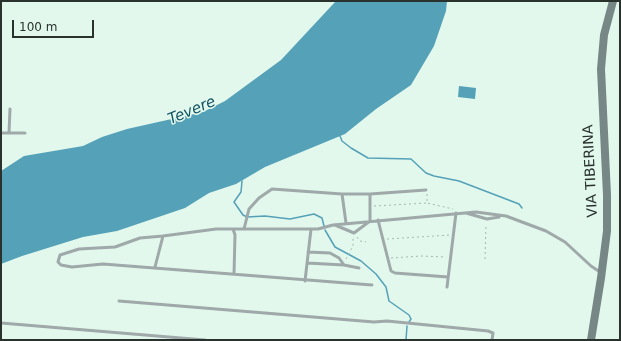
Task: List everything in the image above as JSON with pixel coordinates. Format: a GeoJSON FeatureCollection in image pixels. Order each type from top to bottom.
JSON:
{"type":"FeatureCollection","features":[{"type":"Feature","properties":{"kind":"main road","name":"VIA TIBERINA"},"geometry":{"type":"LineString","coordinates":[[591,340],[607,231],[601,69],[604,35],[613,1]]}},
{"type":"Feature","properties":{"kind":"lane"},"geometry":{"type":"LineString","coordinates":[[9,133],[10,109]]}},
{"type":"Feature","properties":{"kind":"lane"},"geometry":{"type":"LineString","coordinates":[[1,133],[25,134]]}},
{"type":"Feature","properties":{"kind":"lane"},"geometry":{"type":"LineString","coordinates":[[244,229],[249,209],[269,190],[277,188],[342,194],[370,194],[426,190]]}},
{"type":"Feature","properties":{"kind":"lane"},"geometry":{"type":"LineString","coordinates":[[342,194],[346,224]]}},
{"type":"Feature","properties":{"kind":"lane"},"geometry":{"type":"LineString","coordinates":[[370,194],[370,221]]}},
{"type":"Feature","properties":{"kind":"lane"},"geometry":{"type":"LineString","coordinates":[[463,212],[487,219],[506,216],[528,223],[556,236],[573,248],[594,269],[602,272]]}},
{"type":"Feature","properties":{"kind":"lane"},"geometry":{"type":"LineString","coordinates":[[372,285],[100,264],[72,267],[61,265],[58,259],[60,255],[64,253],[79,249],[119,246],[140,238],[233,229],[318,229],[333,225],[463,212],[476,212],[501,217]]}},
{"type":"Feature","properties":{"kind":"lane"},"geometry":{"type":"LineString","coordinates":[[447,287],[456,213]]}},
{"type":"Feature","properties":{"kind":"lane"},"geometry":{"type":"LineString","coordinates":[[378,220],[391,271],[395,273],[448,277]]}},
{"type":"Feature","properties":{"kind":"lane"},"geometry":{"type":"LineString","coordinates":[[333,225],[354,233],[370,221]]}},
{"type":"Feature","properties":{"kind":"lane"},"geometry":{"type":"LineString","coordinates":[[233,229],[235,235],[234,274]]}},
{"type":"Feature","properties":{"kind":"lane"},"geometry":{"type":"LineString","coordinates":[[305,281],[311,229]]}},
{"type":"Feature","properties":{"kind":"lane"},"geometry":{"type":"LineString","coordinates":[[155,268],[163,236]]}},
{"type":"Feature","properties":{"kind":"lane"},"geometry":{"type":"LineString","coordinates":[[308,252],[330,253],[339,258],[344,265]]}},
{"type":"Feature","properties":{"kind":"lane"},"geometry":{"type":"LineString","coordinates":[[307,263],[344,265],[359,268]]}},
{"type":"Feature","properties":{"kind":"lane"},"geometry":{"type":"LineString","coordinates":[[119,301],[374,322],[387,321],[488,331],[493,333],[492,340]]}},
{"type":"Feature","properties":{"kind":"lane"},"geometry":{"type":"LineString","coordinates":[[1,323],[205,340]]}},
{"type":"Feature","properties":{"kind":"path"},"geometry":{"type":"LineString","coordinates":[[426,190],[428,193],[427,202]]}},
{"type":"Feature","properties":{"kind":"path"},"geometry":{"type":"LineString","coordinates":[[370,206],[427,202],[463,212]]}},
{"type":"Feature","properties":{"kind":"path"},"geometry":{"type":"LineString","coordinates":[[485,259],[487,219]]}},
{"type":"Feature","properties":{"kind":"path"},"geometry":{"type":"LineString","coordinates":[[354,233],[360,241],[366,242]]}},
{"type":"Feature","properties":{"kind":"path"},"geometry":{"type":"LineString","coordinates":[[346,259],[350,252],[354,233]]}},
{"type":"Feature","properties":{"kind":"path"},"geometry":{"type":"LineString","coordinates":[[383,240],[453,235]]}},
{"type":"Feature","properties":{"kind":"path"},"geometry":{"type":"LineString","coordinates":[[387,259],[398,257],[450,257]]}},
{"type":"Feature","properties":{"kind":"water"},"geometry":{"type":"Polygon","coordinates":[[[336,1],[447,1],[446,11],[434,46],[411,85],[376,109],[345,134],[265,167],[236,184],[209,193],[185,208],[117,231],[83,237],[1,264],[1,171],[24,156],[83,146],[102,137],[127,129],[203,112],[225,101],[281,60],[336,1]]]}},
{"type":"Feature","properties":{"kind":"water"},"geometry":{"type":"Polygon","coordinates":[[[459,86],[476,88],[475,99],[458,97],[459,86]]]}},
{"type":"Feature","properties":{"kind":"waterway"},"geometry":{"type":"LineString","coordinates":[[340,136],[342,141],[368,158],[411,159],[426,173],[459,181],[519,204],[522,208]]}},
{"type":"Feature","properties":{"kind":"waterway"},"geometry":{"type":"LineString","coordinates":[[242,181],[241,192],[234,202],[243,215],[247,217],[265,216],[290,219],[314,214],[322,218],[324,226]]}},
{"type":"Feature","properties":{"kind":"waterway"},"geometry":{"type":"LineString","coordinates":[[325,230],[335,247],[361,261],[376,274],[386,287],[389,301],[409,315],[411,319],[409,322]]}},
{"type":"Feature","properties":{"kind":"waterway"},"geometry":{"type":"LineString","coordinates":[[406,340],[407,326]]}},
{"type":"Feature","properties":{"kind":"water label","name":"Tevere"},"geometry":{"type":"Point","coordinates":[192,111]}}]}
